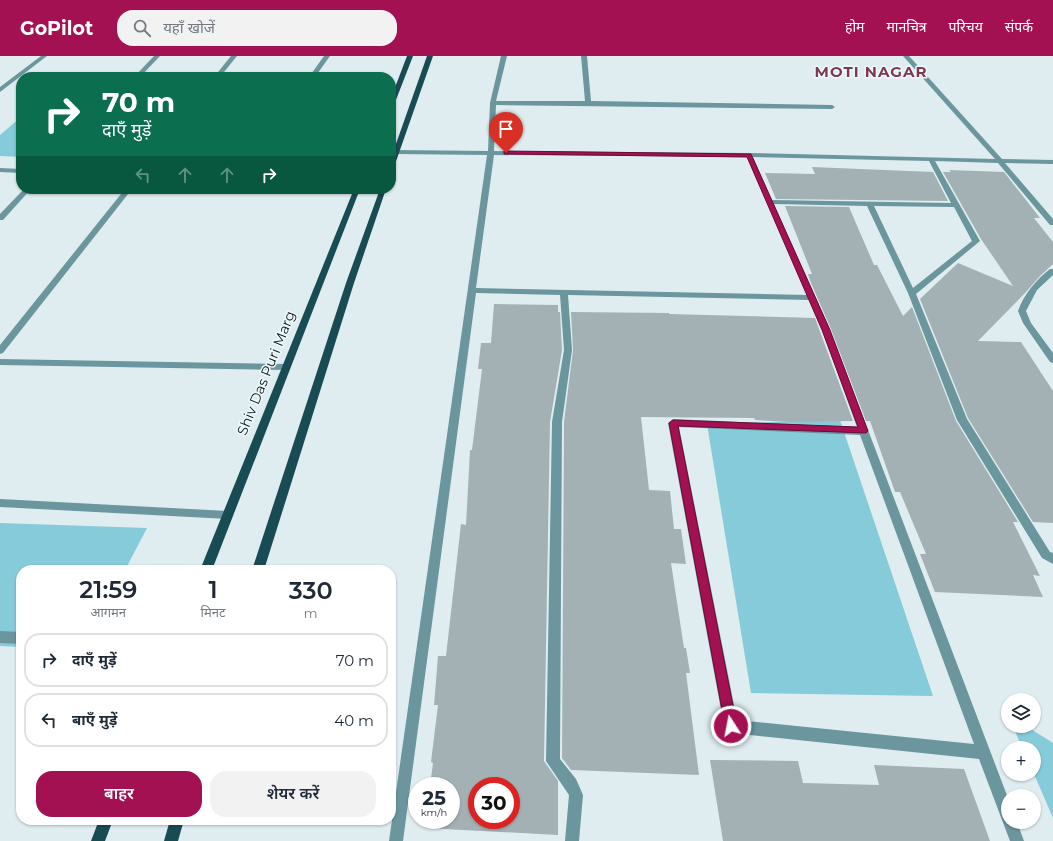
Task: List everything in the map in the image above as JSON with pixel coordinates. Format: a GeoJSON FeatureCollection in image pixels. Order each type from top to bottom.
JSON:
{"type":"FeatureCollection","features":[{"type":"Feature","properties":{"kind":"main road"},"geometry":{"type":"LineString","coordinates":[[396,92],[410,56]]}},
{"type":"Feature","properties":{"kind":"main road"},"geometry":{"type":"LineString","coordinates":[[396,152],[430,56]]}},
{"type":"Feature","properties":{"kind":"main road","name":"Shiv Das Puri Marg"},"geometry":{"type":"LineString","coordinates":[[208,565],[355,194]]}},
{"type":"Feature","properties":{"kind":"main road"},"geometry":{"type":"LineString","coordinates":[[260,565],[350,283],[381,194]]}},
{"type":"Feature","properties":{"kind":"main road"},"geometry":{"type":"LineString","coordinates":[[98,841],[104,825]]}},
{"type":"Feature","properties":{"kind":"main road"},"geometry":{"type":"LineString","coordinates":[[171,841],[176,825]]}},
{"type":"Feature","properties":{"kind":"street"},"geometry":{"type":"LineString","coordinates":[[23,72],[44,56]]}},
{"type":"Feature","properties":{"kind":"street"},"geometry":{"type":"LineString","coordinates":[[142,72],[157,56]]}},
{"type":"Feature","properties":{"kind":"street"},"geometry":{"type":"LineString","coordinates":[[222,72],[234,56]]}},
{"type":"Feature","properties":{"kind":"street"},"geometry":{"type":"LineString","coordinates":[[316,72],[327,56]]}},
{"type":"Feature","properties":{"kind":"street"},"geometry":{"type":"LineString","coordinates":[[396,841],[491,152],[493,103],[504,56]]}},
{"type":"Feature","properties":{"kind":"street"},"geometry":{"type":"LineString","coordinates":[[584,56],[588,103]]}},
{"type":"Feature","properties":{"kind":"street"},"geometry":{"type":"LineString","coordinates":[[906,56],[1053,223]]}},
{"type":"Feature","properties":{"kind":"street"},"geometry":{"type":"LineString","coordinates":[[0,90],[16,78]]}},
{"type":"Feature","properties":{"kind":"street"},"geometry":{"type":"LineString","coordinates":[[493,103],[832,107]]}},
{"type":"Feature","properties":{"kind":"street"},"geometry":{"type":"LineString","coordinates":[[396,152],[749,155],[1053,162]]}},
{"type":"Feature","properties":{"kind":"street"},"geometry":{"type":"LineString","coordinates":[[749,155],[826,330],[1001,799]]}},
{"type":"Feature","properties":{"kind":"street"},"geometry":{"type":"LineString","coordinates":[[912,292],[976,241],[931,159]]}},
{"type":"Feature","properties":{"kind":"street"},"geometry":{"type":"LineString","coordinates":[[0,170],[16,171]]}},
{"type":"Feature","properties":{"kind":"street"},"geometry":{"type":"LineString","coordinates":[[0,218],[23,194]]}},
{"type":"Feature","properties":{"kind":"street"},"geometry":{"type":"LineString","coordinates":[[0,351],[125,194]]}},
{"type":"Feature","properties":{"kind":"street"},"geometry":{"type":"LineString","coordinates":[[770,202],[956,205]]}},
{"type":"Feature","properties":{"kind":"street"},"geometry":{"type":"LineString","coordinates":[[868,204],[912,292],[962,420],[1046,555],[1053,559]]}},
{"type":"Feature","properties":{"kind":"street"},"geometry":{"type":"LineString","coordinates":[[1053,271],[1039,283],[1025,301],[1022,311],[1027,322],[1053,360]]}},
{"type":"Feature","properties":{"kind":"street"},"geometry":{"type":"LineString","coordinates":[[472,290],[812,298]]}},
{"type":"Feature","properties":{"kind":"street"},"geometry":{"type":"LineString","coordinates":[[564,292],[568,350],[557,422],[553,761],[571,784],[576,795],[572,841]]}},
{"type":"Feature","properties":{"kind":"street"},"geometry":{"type":"LineString","coordinates":[[0,362],[286,367]]}},
{"type":"Feature","properties":{"kind":"street"},"geometry":{"type":"LineString","coordinates":[[863,431],[673,423],[731,726],[983,752]]}},
{"type":"Feature","properties":{"kind":"street"},"geometry":{"type":"LineString","coordinates":[[0,503],[228,515]]}},
{"type":"Feature","properties":{"kind":"street"},"geometry":{"type":"LineString","coordinates":[[0,638],[16,638]]}},
{"type":"Feature","properties":{"kind":"street"},"geometry":{"type":"LineString","coordinates":[[1013,829],[1017,841]]}},
{"type":"Feature","properties":{"kind":"shaded area"},"geometry":{"type":"Polygon","coordinates":[[[16,121],[16,157],[0,156],[0,135],[16,121]]]}},
{"type":"Feature","properties":{"kind":"shaded area"},"geometry":{"type":"Polygon","coordinates":[[[840,420],[933,696],[751,693],[707,424],[840,420]]]}},
{"type":"Feature","properties":{"kind":"shaded area"},"geometry":{"type":"Polygon","coordinates":[[[0,523],[147,528],[128,565],[16,565],[16,647],[0,646],[0,523]]]}},
{"type":"Feature","properties":{"kind":"shaded area"},"geometry":{"type":"Polygon","coordinates":[[[1016,733],[1037,733],[1053,743],[1053,818],[1037,781],[1041,781],[1041,741],[1019,741],[1016,733]]]}},
{"type":"Feature","properties":{"kind":"building"},"geometry":{"type":"Polygon","coordinates":[[[812,167],[933,172],[948,201],[776,199],[765,173],[815,174],[812,167]]]}},
{"type":"Feature","properties":{"kind":"building"},"geometry":{"type":"Polygon","coordinates":[[[949,170],[1004,172],[1040,218],[1034,218],[1053,242],[1053,264],[978,341],[1021,342],[1053,391],[1053,523],[1033,522],[968,418],[920,299],[958,263],[1013,286],[981,239],[943,172],[951,172],[949,170]]]}},
{"type":"Feature","properties":{"kind":"building"},"geometry":{"type":"Polygon","coordinates":[[[785,206],[849,207],[874,265],[877,265],[903,316],[912,307],[956,421],[1018,522],[1013,522],[1040,576],[1033,575],[1043,597],[935,592],[920,554],[926,554],[900,492],[895,492],[870,421],[866,421],[831,329],[811,283],[808,274],[812,274],[785,206]]]}},
{"type":"Feature","properties":{"kind":"building"},"geometry":{"type":"Polygon","coordinates":[[[494,304],[558,305],[558,312],[560,312],[562,350],[550,422],[544,761],[558,781],[558,835],[444,829],[460,829],[460,777],[431,777],[433,763],[431,762],[438,705],[434,705],[438,656],[446,656],[461,524],[466,525],[470,450],[472,450],[482,369],[478,369],[481,343],[491,343],[494,304]]]}},
{"type":"Feature","properties":{"kind":"building"},"geometry":{"type":"Polygon","coordinates":[[[571,312],[669,313],[815,318],[853,421],[790,422],[755,420],[754,418],[641,417],[649,490],[670,491],[674,529],[681,529],[686,564],[671,563],[684,648],[686,648],[690,673],[686,673],[699,775],[571,770],[562,758],[564,422],[573,350],[571,312]]]}},
{"type":"Feature","properties":{"kind":"building"},"geometry":{"type":"Polygon","coordinates":[[[710,760],[798,761],[803,783],[879,785],[874,765],[964,769],[990,841],[723,841],[710,760]]]}},
{"type":"Feature","properties":{"kind":"district","name":"MOTI NAGAR"},"geometry":{"type":"Point","coordinates":[871,72]}},
{"type":"Feature","properties":{"kind":"route"},"geometry":{"type":"LineString","coordinates":[[506,153],[749,155],[826,330],[863,431],[673,423],[731,726]]}}]}
